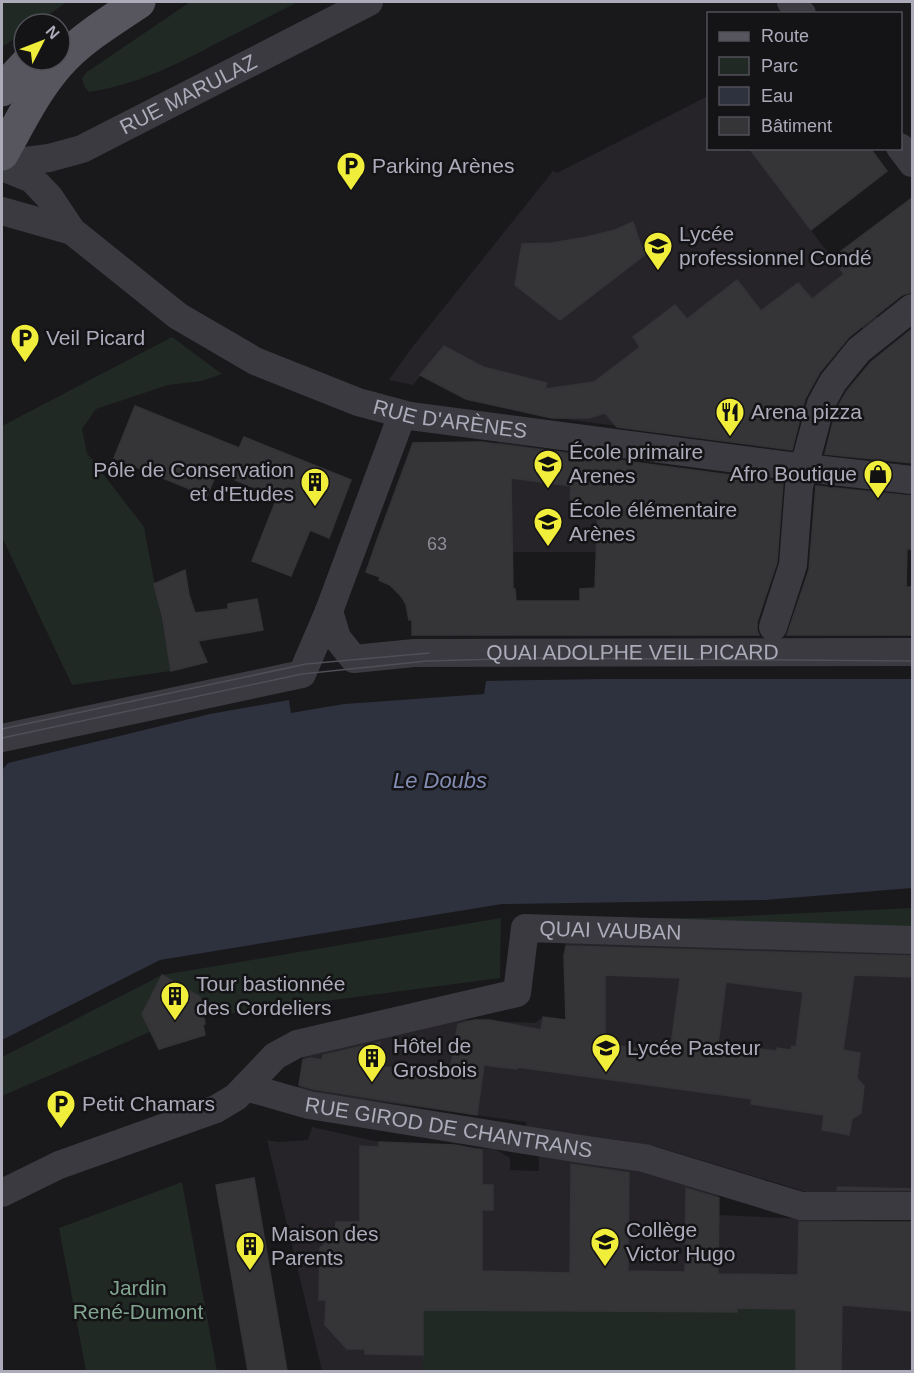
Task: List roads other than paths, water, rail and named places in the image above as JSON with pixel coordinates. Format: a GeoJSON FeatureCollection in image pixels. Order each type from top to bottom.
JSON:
{"type":"FeatureCollection","features":[{"type":"Feature","properties":{"kind":"main road"},"geometry":{"type":"LineString","coordinates":[[72,23],[102,2]]}},
{"type":"Feature","properties":{"kind":"main road"},"geometry":{"type":"LineString","coordinates":[[2,154],[41,86],[63,58],[102,27],[139,2]]}},
{"type":"Feature","properties":{"kind":"main road"},"geometry":{"type":"LineString","coordinates":[[2,90],[19,72]]}},
{"type":"Feature","properties":{"kind":"street","name":"RUE MARULAZ"},"geometry":{"type":"LineString","coordinates":[[2,166],[49,158],[82,149],[369,2]]}},
{"type":"Feature","properties":{"kind":"street","name":"RUE D'ARÈNES"},"geometry":{"type":"LineString","coordinates":[[2,166],[32,179],[50,198],[72,231],[178,316],[255,361],[358,402],[402,415],[480,426],[912,480]]}},
{"type":"Feature","properties":{"kind":"street","name":"RUE D'ARÈNES"},"geometry":{"type":"LineString","coordinates":[[2,211],[72,231]]}},
{"type":"Feature","properties":{"kind":"street"},"geometry":{"type":"LineString","coordinates":[[773,627],[793,565],[799,486],[821,404],[833,382],[859,350],[912,308]]}},
{"type":"Feature","properties":{"kind":"street"},"geometry":{"type":"LineString","coordinates":[[2,738],[302,674],[329,611],[402,415]]}},
{"type":"Feature","properties":{"kind":"street","name":"QUAI ADOLPHE VEIL PICARD"},"geometry":{"type":"LineString","coordinates":[[329,611],[337,638],[354,659],[414,653],[912,652]]}},
{"type":"Feature","properties":{"kind":"street","name":"QUAI VAUBAN"},"geometry":{"type":"LineString","coordinates":[[246,1087],[275,1056],[297,1044],[517,993],[525,928],[912,940]]}},
{"type":"Feature","properties":{"kind":"street"},"geometry":{"type":"LineString","coordinates":[[2,1193],[59,1166],[216,1109],[236,1097],[246,1087]]}},
{"type":"Feature","properties":{"kind":"street","name":"RUE GIROD DE CHANTRANS"},"geometry":{"type":"LineString","coordinates":[[246,1087],[309,1105],[644,1158],[801,1206],[912,1206]]}},
{"type":"Feature","properties":{"kind":"water","name":"Le Doubs"},"geometry":{"type":"Polygon","coordinates":[[[912,679],[912,888],[765,900],[502,904],[160,960],[2,1040],[2,770],[8,763],[210,714],[289,700],[291,713],[344,704],[484,694],[486,681],[912,679]]]}},
{"type":"Feature","properties":{"kind":"tram line"},"geometry":{"type":"LineString","coordinates":[[2,729],[306,664],[429,653]]}},
{"type":"Feature","properties":{"kind":"tram line"},"geometry":{"type":"LineString","coordinates":[[2,738],[302,674],[427,661],[541,658],[912,661]]}},
{"type":"Feature","properties":{"kind":"place","name":"Parking Arènes"},"geometry":{"type":"Point","coordinates":[351,192]}},
{"type":"Feature","properties":{"kind":"place","name":"Lycée professionnel Condé"},"geometry":{"type":"Point","coordinates":[658,272]}},
{"type":"Feature","properties":{"kind":"place","name":"Veil Picard"},"geometry":{"type":"Point","coordinates":[25,364]}},
{"type":"Feature","properties":{"kind":"place","name":"Arena pizza"},"geometry":{"type":"Point","coordinates":[730,438]}},
{"type":"Feature","properties":{"kind":"place","name":"École primaire Arenes"},"geometry":{"type":"Point","coordinates":[548,490]}},
{"type":"Feature","properties":{"kind":"place","name":"Afro Boutique"},"geometry":{"type":"Point","coordinates":[878,500]}},
{"type":"Feature","properties":{"kind":"place","name":"Pôle de Conservation et d'Etudes"},"geometry":{"type":"Point","coordinates":[315,508]}},
{"type":"Feature","properties":{"kind":"place","name":"École élémentaire Arènes"},"geometry":{"type":"Point","coordinates":[548,548]}},
{"type":"Feature","properties":{"kind":"place","name":"Tour bastionnée des Cordeliers"},"geometry":{"type":"Point","coordinates":[175,1022]}},
{"type":"Feature","properties":{"kind":"place","name":"Lycée Pasteur"},"geometry":{"type":"Point","coordinates":[606,1074]}},
{"type":"Feature","properties":{"kind":"place","name":"Hôtel de Grosbois"},"geometry":{"type":"Point","coordinates":[372,1084]}},
{"type":"Feature","properties":{"kind":"place","name":"Petit Chamars"},"geometry":{"type":"Point","coordinates":[61,1130]}},
{"type":"Feature","properties":{"kind":"place","name":"Collège Victor Hugo"},"geometry":{"type":"Point","coordinates":[605,1268]}},
{"type":"Feature","properties":{"kind":"place","name":"Maison des Parents"},"geometry":{"type":"Point","coordinates":[250,1272]}},
{"type":"Feature","properties":{"kind":"park label","name":"Jardin René-Dumont"},"geometry":{"type":"Point","coordinates":[138,1300]}}]}
